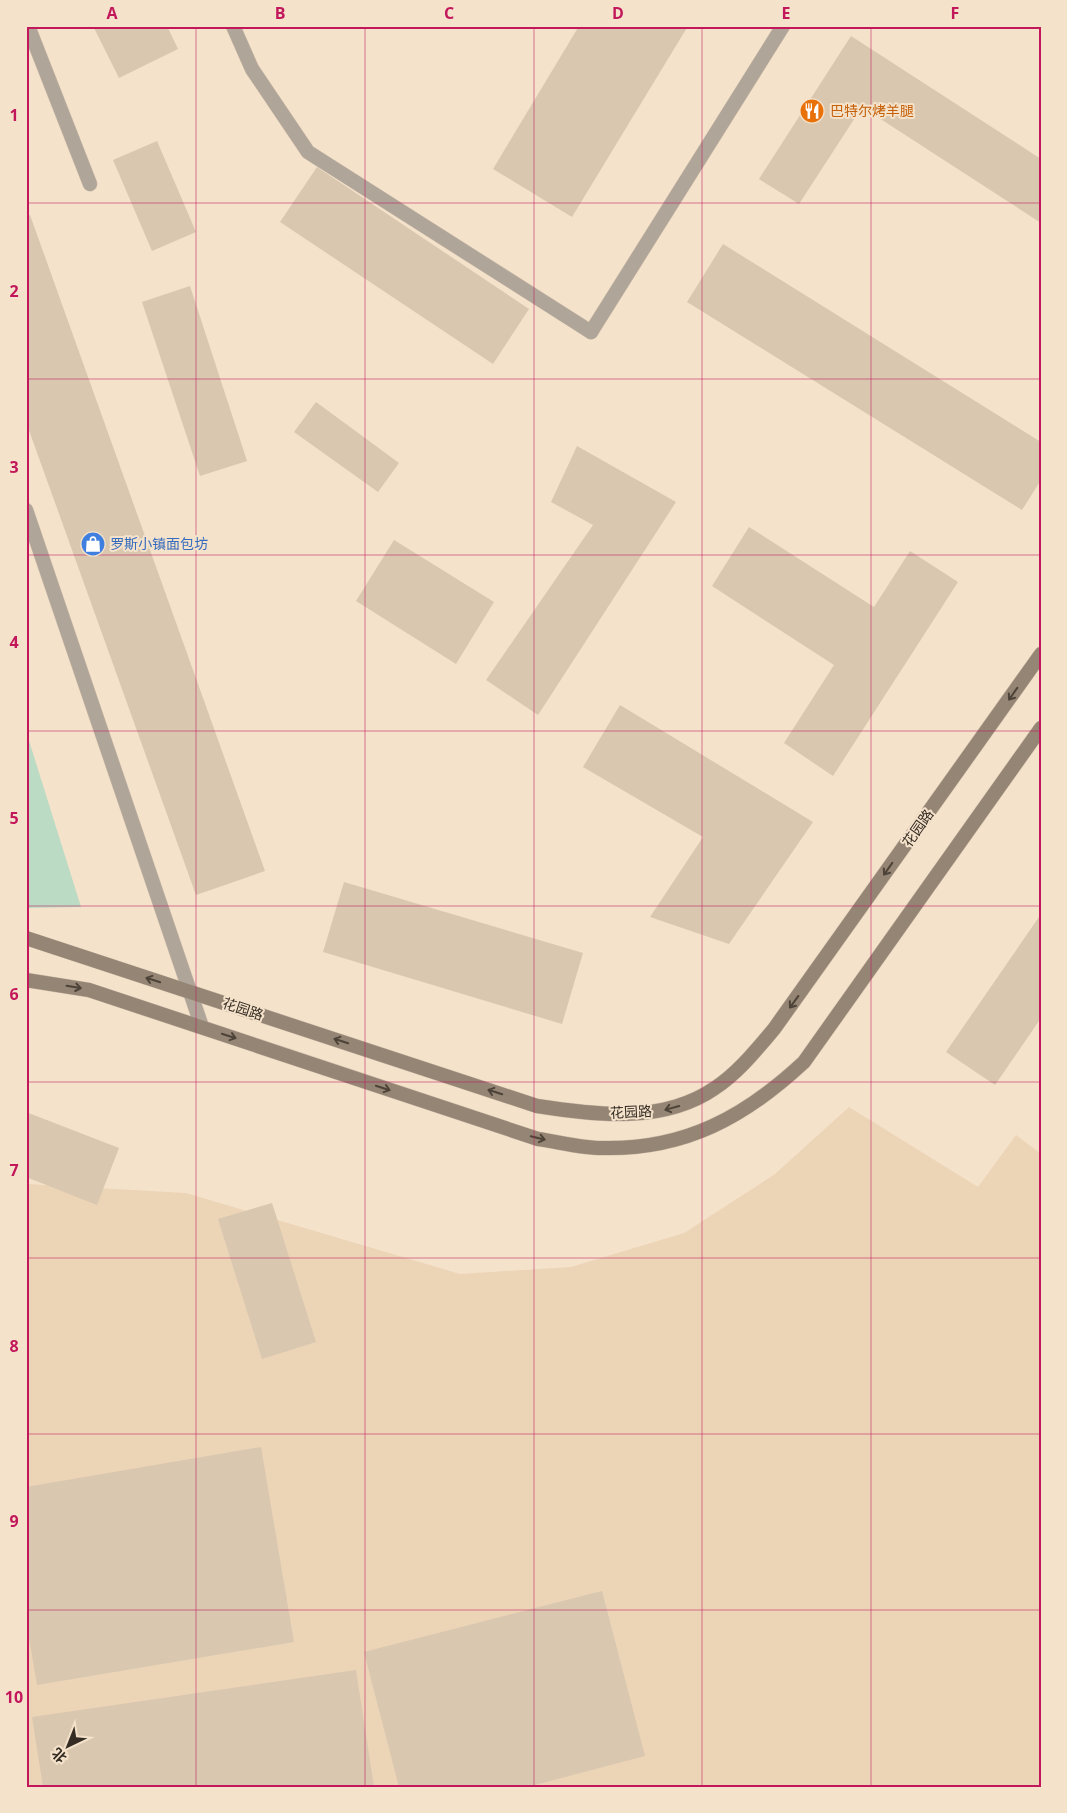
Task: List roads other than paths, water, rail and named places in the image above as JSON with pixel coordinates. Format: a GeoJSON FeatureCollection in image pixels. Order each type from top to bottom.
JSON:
{"type":"FeatureCollection","features":[{"type":"Feature","properties":{"kind":"main road","name":"花园路"},"geometry":{"type":"LineString","coordinates":[[26,938],[537,1106],[592,1114],[671,1110],[716,1088],[755,1051],[774,1028],[1041,654]]}},
{"type":"Feature","properties":{"kind":"main road"},"geometry":{"type":"LineString","coordinates":[[26,980],[89,990],[538,1139],[601,1148],[645,1146],[689,1136],[731,1118],[773,1091],[804,1062],[1041,728]]}},
{"type":"Feature","properties":{"kind":"street"},"geometry":{"type":"LineString","coordinates":[[28,26],[90,184]]}},
{"type":"Feature","properties":{"kind":"street"},"geometry":{"type":"LineString","coordinates":[[233,26],[252,69],[308,152],[591,332],[783,26]]}},
{"type":"Feature","properties":{"kind":"street"},"geometry":{"type":"LineString","coordinates":[[26,510],[202,1027]]}},
{"type":"Feature","properties":{"kind":"place","name":"巴特尔烤羊腿"},"geometry":{"type":"Point","coordinates":[812,111]}},
{"type":"Feature","properties":{"kind":"place","name":"罗斯小镇面包坊"},"geometry":{"type":"Point","coordinates":[93,544]}}]}
